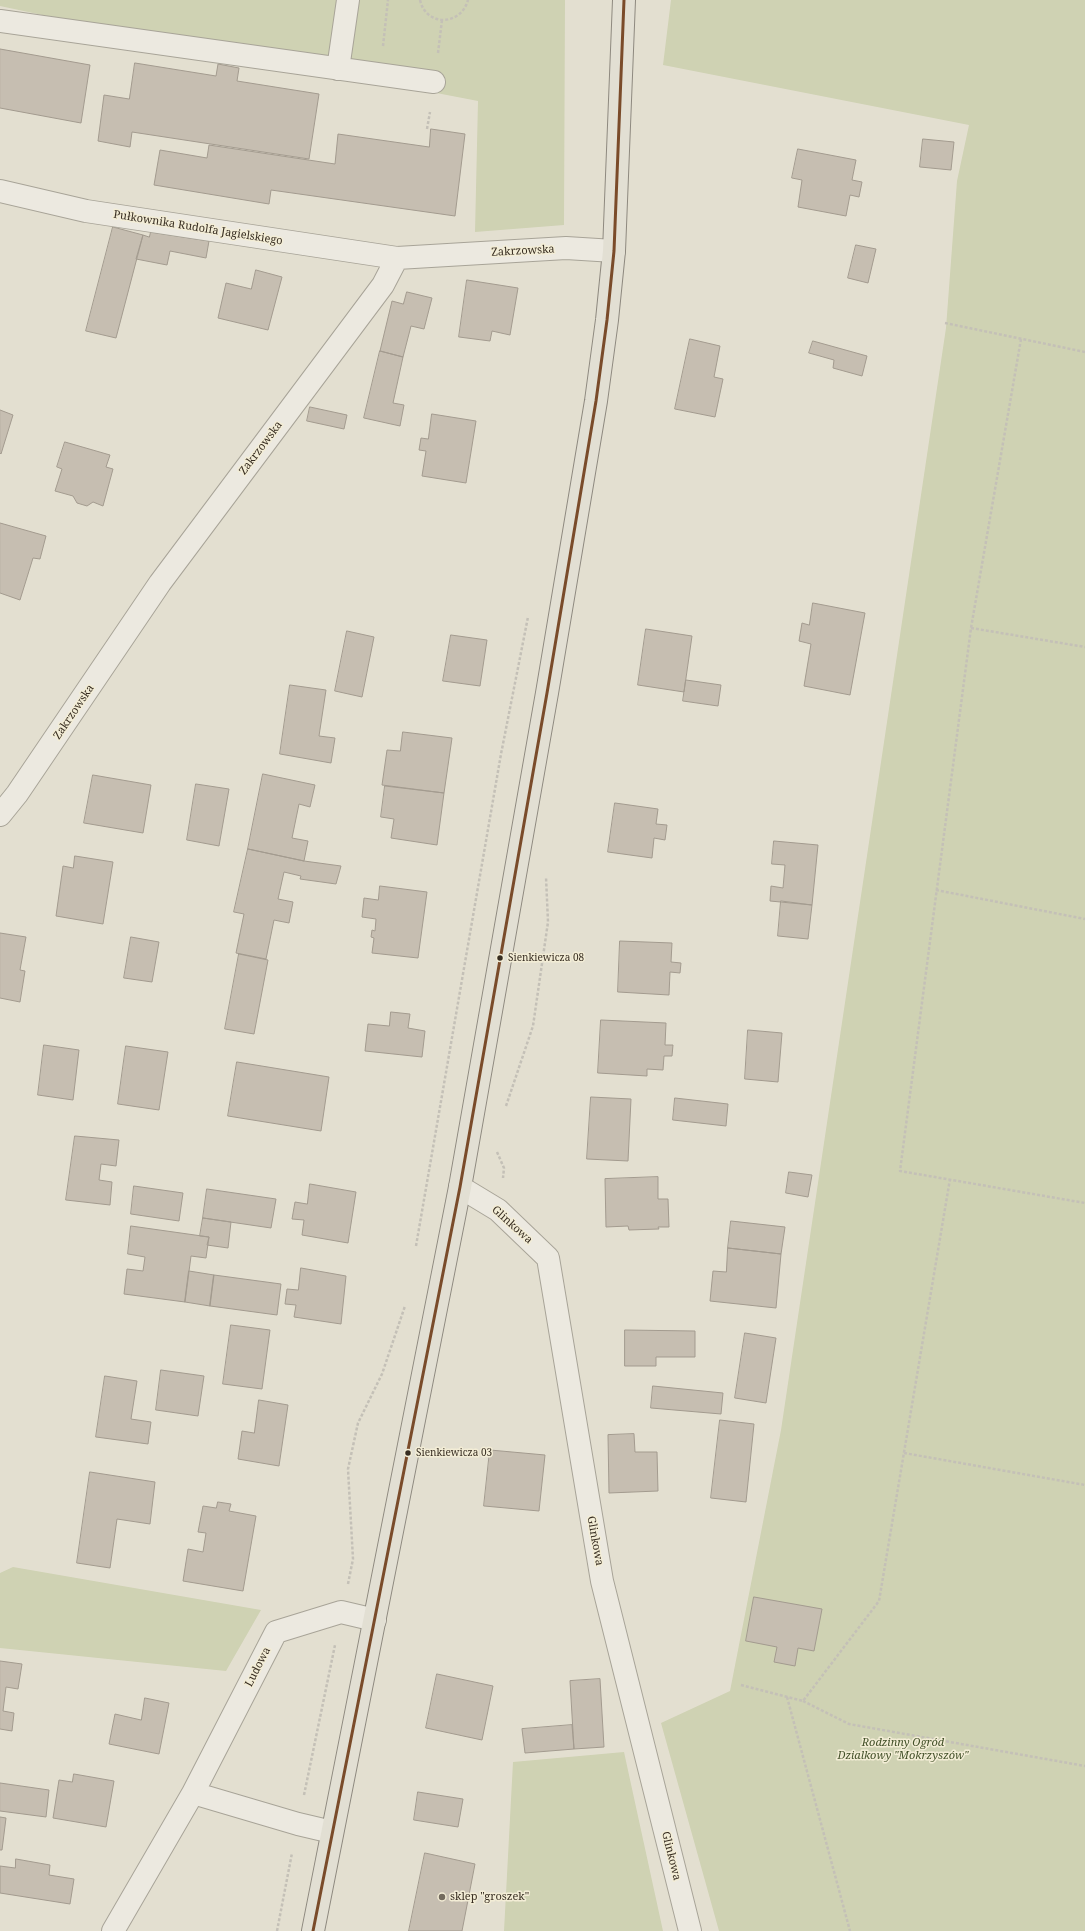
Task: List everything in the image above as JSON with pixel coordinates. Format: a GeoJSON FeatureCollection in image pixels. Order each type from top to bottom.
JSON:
{"type":"FeatureCollection","features":[{"type":"Feature","properties":{"kind":"main road"},"geometry":{"type":"LineString","coordinates":[[313,1931],[460,1187],[547,693],[596,401],[614,251],[624,0]]}},
{"type":"Feature","properties":{"kind":"street"},"geometry":{"type":"LineString","coordinates":[[338,69],[348,0]]}},
{"type":"Feature","properties":{"kind":"street"},"geometry":{"type":"LineString","coordinates":[[0,21],[434,82]]}},
{"type":"Feature","properties":{"kind":"street","name":"Pułkownika Rudolfa Jagielskiego"},"geometry":{"type":"LineString","coordinates":[[0,192],[86,211],[397,258]]}},
{"type":"Feature","properties":{"kind":"street","name":"Zakrzowska"},"geometry":{"type":"LineString","coordinates":[[0,815],[17,794],[160,583],[383,285],[397,258],[566,248],[614,251]]}},
{"type":"Feature","properties":{"kind":"street","name":"Glinkowa"},"geometry":{"type":"LineString","coordinates":[[460,1187],[498,1210],[548,1258],[602,1581],[690,1931]]}},
{"type":"Feature","properties":{"kind":"street"},"geometry":{"type":"LineString","coordinates":[[341,1612],[375,1620]]}},
{"type":"Feature","properties":{"kind":"street","name":"Ludowa"},"geometry":{"type":"LineString","coordinates":[[113,1931],[193,1793],[276,1632],[341,1612]]}},
{"type":"Feature","properties":{"kind":"street"},"geometry":{"type":"LineString","coordinates":[[193,1793],[298,1824],[332,1832]]}},
{"type":"Feature","properties":{"kind":"path"},"geometry":{"type":"LineString","coordinates":[[379,74],[388,0]]}},
{"type":"Feature","properties":{"kind":"path"},"geometry":{"type":"LineString","coordinates":[[420,0],[426,12],[432,17],[440,20],[448,20],[456,18],[462,13],[468,0]]}},
{"type":"Feature","properties":{"kind":"path"},"geometry":{"type":"LineString","coordinates":[[945,323],[1085,352]]}},
{"type":"Feature","properties":{"kind":"path"},"geometry":{"type":"LineString","coordinates":[[1021,339],[971,628],[900,1171],[1085,1202]]}},
{"type":"Feature","properties":{"kind":"path"},"geometry":{"type":"LineString","coordinates":[[416,1249],[501,754],[528,615]]}},
{"type":"Feature","properties":{"kind":"path"},"geometry":{"type":"LineString","coordinates":[[971,628],[1085,647]]}},
{"type":"Feature","properties":{"kind":"path"},"geometry":{"type":"LineString","coordinates":[[936,890],[1085,919]]}},
{"type":"Feature","properties":{"kind":"path"},"geometry":{"type":"LineString","coordinates":[[803,1701],[879,1601],[950,1180]]}},
{"type":"Feature","properties":{"kind":"path"},"geometry":{"type":"LineString","coordinates":[[277,1931],[353,1559],[348,1469],[358,1423],[382,1374],[406,1303]]}},
{"type":"Feature","properties":{"kind":"path"},"geometry":{"type":"LineString","coordinates":[[904,1453],[1085,1485]]}},
{"type":"Feature","properties":{"kind":"path"},"geometry":{"type":"LineString","coordinates":[[741,1685],[803,1701],[849,1724],[1085,1766]]}},
{"type":"Feature","properties":{"kind":"path"},"geometry":{"type":"LineString","coordinates":[[787,1697],[850,1931]]}},
{"type":"Feature","properties":{"kind":"green space"},"geometry":{"type":"Polygon","coordinates":[[[0,0],[565,0],[564,225],[475,232],[478,101],[151,38],[0,6],[0,0]]]}},
{"type":"Feature","properties":{"kind":"green space","name":"Rodzinny Ogród Dzialkowy \"Mokrzyszów\""},"geometry":{"type":"Polygon","coordinates":[[[671,0],[1085,0],[1085,1931],[719,1931],[661,1723],[730,1691],[781,1430],[946,328],[957,181],[969,125],[663,65],[671,0]]]}},
{"type":"Feature","properties":{"kind":"green space"},"geometry":{"type":"Polygon","coordinates":[[[13,1567],[261,1610],[226,1671],[0,1648],[0,1573],[13,1567]]]}},
{"type":"Feature","properties":{"kind":"green space"},"geometry":{"type":"Polygon","coordinates":[[[624,1752],[663,1931],[504,1931],[513,1762],[624,1752]]]}},
{"type":"Feature","properties":{"kind":"building"},"geometry":{"type":"Polygon","coordinates":[[[0,49],[90,65],[81,123],[0,108],[0,49]]]}},
{"type":"Feature","properties":{"kind":"building"},"geometry":{"type":"Polygon","coordinates":[[[135,63],[216,76],[218,64],[239,68],[237,81],[319,94],[309,159],[132,132],[130,147],[98,141],[104,95],[129,99],[135,63]]]}},
{"type":"Feature","properties":{"kind":"building"},"geometry":{"type":"Polygon","coordinates":[[[431,129],[465,134],[455,216],[271,190],[269,204],[154,185],[160,150],[207,158],[209,145],[335,164],[338,134],[429,147],[431,129]]]}},
{"type":"Feature","properties":{"kind":"building"},"geometry":{"type":"Polygon","coordinates":[[[923,139],[954,142],[951,170],[920,167],[923,139]]]}},
{"type":"Feature","properties":{"kind":"building"},"geometry":{"type":"Polygon","coordinates":[[[798,149],[856,160],[852,180],[862,182],[859,197],[850,195],[846,216],[798,207],[802,180],[792,178],[798,149]]]}},
{"type":"Feature","properties":{"kind":"building"},"geometry":{"type":"Polygon","coordinates":[[[113,227],[143,235],[116,338],[86,331],[113,227]]]}},
{"type":"Feature","properties":{"kind":"building"},"geometry":{"type":"Polygon","coordinates":[[[151,232],[209,241],[206,258],[170,251],[167,265],[136,259],[143,235],[149,237],[151,232]]]}},
{"type":"Feature","properties":{"kind":"building"},"geometry":{"type":"Polygon","coordinates":[[[856,245],[876,249],[868,283],[848,278],[856,245]]]}},
{"type":"Feature","properties":{"kind":"building"},"geometry":{"type":"Polygon","coordinates":[[[256,270],[282,277],[268,330],[218,318],[226,283],[251,289],[256,270]]]}},
{"type":"Feature","properties":{"kind":"building"},"geometry":{"type":"Polygon","coordinates":[[[467,280],[518,288],[510,335],[492,331],[490,341],[459,337],[467,280]]]}},
{"type":"Feature","properties":{"kind":"building"},"geometry":{"type":"Polygon","coordinates":[[[407,292],[432,298],[424,329],[411,326],[403,357],[380,351],[392,301],[403,304],[407,292]]]}},
{"type":"Feature","properties":{"kind":"building"},"geometry":{"type":"Polygon","coordinates":[[[690,339],[720,346],[714,377],[723,379],[715,417],[675,409],[690,339]]]}},
{"type":"Feature","properties":{"kind":"building"},"geometry":{"type":"Polygon","coordinates":[[[813,341],[867,356],[862,376],[833,368],[834,360],[809,353],[813,341]]]}},
{"type":"Feature","properties":{"kind":"building"},"geometry":{"type":"Polygon","coordinates":[[[380,351],[403,357],[393,403],[404,405],[400,426],[364,418],[380,351]]]}},
{"type":"Feature","properties":{"kind":"building"},"geometry":{"type":"Polygon","coordinates":[[[310,407],[347,415],[344,429],[307,421],[310,407]]]}},
{"type":"Feature","properties":{"kind":"building"},"geometry":{"type":"Polygon","coordinates":[[[0,410],[13,415],[1,454],[0,453],[0,410]]]}},
{"type":"Feature","properties":{"kind":"building"},"geometry":{"type":"Polygon","coordinates":[[[432,414],[476,421],[466,483],[422,476],[426,451],[419,450],[421,438],[428,439],[432,414]]]}},
{"type":"Feature","properties":{"kind":"building"},"geometry":{"type":"Polygon","coordinates":[[[65,442],[110,455],[106,467],[113,469],[103,506],[93,502],[87,506],[77,503],[73,496],[55,491],[62,469],[57,467],[65,442]]]}},
{"type":"Feature","properties":{"kind":"building"},"geometry":{"type":"Polygon","coordinates":[[[0,523],[46,536],[40,559],[33,558],[20,600],[0,593],[0,523]]]}},
{"type":"Feature","properties":{"kind":"building"},"geometry":{"type":"Polygon","coordinates":[[[813,603],[865,613],[850,695],[804,686],[811,644],[799,641],[802,623],[809,625],[813,603]]]}},
{"type":"Feature","properties":{"kind":"building"},"geometry":{"type":"Polygon","coordinates":[[[646,629],[692,636],[684,692],[638,685],[646,629]]]}},
{"type":"Feature","properties":{"kind":"building"},"geometry":{"type":"Polygon","coordinates":[[[347,631],[374,637],[362,697],[335,691],[347,631]]]}},
{"type":"Feature","properties":{"kind":"building"},"geometry":{"type":"Polygon","coordinates":[[[451,635],[487,640],[480,686],[443,681],[451,635]]]}},
{"type":"Feature","properties":{"kind":"building"},"geometry":{"type":"Polygon","coordinates":[[[686,680],[721,685],[718,706],[683,701],[686,680]]]}},
{"type":"Feature","properties":{"kind":"building"},"geometry":{"type":"Polygon","coordinates":[[[290,685],[326,690],[319,736],[335,738],[331,763],[280,754],[290,685]]]}},
{"type":"Feature","properties":{"kind":"building"},"geometry":{"type":"Polygon","coordinates":[[[403,732],[452,738],[444,793],[382,785],[387,750],[400,751],[403,732]]]}},
{"type":"Feature","properties":{"kind":"building"},"geometry":{"type":"Polygon","coordinates":[[[263,774],[315,785],[310,807],[299,804],[292,838],[308,841],[304,861],[248,849],[263,774]]]}},
{"type":"Feature","properties":{"kind":"building"},"geometry":{"type":"Polygon","coordinates":[[[93,775],[151,785],[143,833],[84,823],[93,775]]]}},
{"type":"Feature","properties":{"kind":"building"},"geometry":{"type":"Polygon","coordinates":[[[196,784],[229,789],[219,846],[187,840],[196,784]]]}},
{"type":"Feature","properties":{"kind":"building"},"geometry":{"type":"Polygon","coordinates":[[[385,786],[444,793],[437,845],[391,838],[394,819],[381,817],[385,786]]]}},
{"type":"Feature","properties":{"kind":"building"},"geometry":{"type":"Polygon","coordinates":[[[615,803],[658,809],[656,824],[667,825],[665,840],[654,838],[652,858],[608,852],[615,803]]]}},
{"type":"Feature","properties":{"kind":"building"},"geometry":{"type":"Polygon","coordinates":[[[774,841],[818,845],[812,905],[770,901],[771,886],[783,888],[785,865],[772,864],[774,841]]]}},
{"type":"Feature","properties":{"kind":"building"},"geometry":{"type":"Polygon","coordinates":[[[248,849],[304,861],[341,866],[336,884],[300,879],[301,876],[284,872],[278,899],[293,902],[289,923],[274,920],[266,959],[236,953],[244,914],[234,912],[248,849]]]}},
{"type":"Feature","properties":{"kind":"building"},"geometry":{"type":"Polygon","coordinates":[[[75,856],[113,862],[103,924],[56,916],[63,866],[73,868],[75,856]]]}},
{"type":"Feature","properties":{"kind":"building"},"geometry":{"type":"Polygon","coordinates":[[[380,886],[427,892],[418,958],[372,953],[374,938],[371,937],[372,930],[375,931],[376,919],[362,917],[364,898],[378,900],[380,886]]]}},
{"type":"Feature","properties":{"kind":"building"},"geometry":{"type":"Polygon","coordinates":[[[781,901],[812,905],[808,939],[778,936],[781,901]]]}},
{"type":"Feature","properties":{"kind":"building"},"geometry":{"type":"Polygon","coordinates":[[[0,933],[26,937],[20,970],[25,971],[20,1002],[0,998],[0,933]]]}},
{"type":"Feature","properties":{"kind":"building"},"geometry":{"type":"Polygon","coordinates":[[[131,937],[159,942],[152,982],[124,978],[131,937]]]}},
{"type":"Feature","properties":{"kind":"building"},"geometry":{"type":"Polygon","coordinates":[[[620,941],[672,943],[671,962],[681,963],[680,973],[670,972],[669,995],[618,992],[620,941]]]}},
{"type":"Feature","properties":{"kind":"building"},"geometry":{"type":"Polygon","coordinates":[[[239,954],[268,960],[254,1034],[225,1029],[239,954]]]}},
{"type":"Feature","properties":{"kind":"building"},"geometry":{"type":"Polygon","coordinates":[[[391,1012],[410,1014],[408,1028],[425,1031],[422,1057],[365,1051],[368,1024],[389,1026],[391,1012]]]}},
{"type":"Feature","properties":{"kind":"building"},"geometry":{"type":"Polygon","coordinates":[[[601,1020],[666,1023],[665,1045],[673,1045],[672,1056],[664,1056],[663,1070],[647,1069],[647,1076],[598,1073],[601,1020]]]}},
{"type":"Feature","properties":{"kind":"building"},"geometry":{"type":"Polygon","coordinates":[[[748,1030],[782,1033],[778,1082],[745,1079],[748,1030]]]}},
{"type":"Feature","properties":{"kind":"building"},"geometry":{"type":"Polygon","coordinates":[[[44,1045],[79,1050],[73,1100],[38,1095],[44,1045]]]}},
{"type":"Feature","properties":{"kind":"building"},"geometry":{"type":"Polygon","coordinates":[[[126,1046],[168,1052],[159,1110],[118,1104],[126,1046]]]}},
{"type":"Feature","properties":{"kind":"building"},"geometry":{"type":"Polygon","coordinates":[[[237,1062],[329,1077],[321,1131],[228,1116],[237,1062]]]}},
{"type":"Feature","properties":{"kind":"building"},"geometry":{"type":"Polygon","coordinates":[[[591,1097],[631,1099],[628,1161],[587,1159],[591,1097]]]}},
{"type":"Feature","properties":{"kind":"building"},"geometry":{"type":"Polygon","coordinates":[[[675,1098],[728,1104],[726,1126],[673,1120],[675,1098]]]}},
{"type":"Feature","properties":{"kind":"building"},"geometry":{"type":"Polygon","coordinates":[[[75,1136],[119,1140],[116,1166],[101,1164],[99,1180],[112,1182],[110,1205],[66,1200],[75,1136]]]}},
{"type":"Feature","properties":{"kind":"building"},"geometry":{"type":"Polygon","coordinates":[[[789,1172],[812,1175],[808,1197],[786,1193],[789,1172]]]}},
{"type":"Feature","properties":{"kind":"building"},"geometry":{"type":"Polygon","coordinates":[[[658,1177],[658,1199],[668,1199],[669,1227],[658,1227],[659,1229],[629,1230],[628,1226],[606,1227],[605,1179],[658,1177]]]}},
{"type":"Feature","properties":{"kind":"building"},"geometry":{"type":"Polygon","coordinates":[[[310,1184],[356,1192],[348,1243],[302,1235],[304,1220],[292,1219],[295,1202],[307,1204],[310,1184]]]}},
{"type":"Feature","properties":{"kind":"building"},"geometry":{"type":"Polygon","coordinates":[[[134,1186],[183,1193],[179,1221],[131,1214],[134,1186]]]}},
{"type":"Feature","properties":{"kind":"building"},"geometry":{"type":"Polygon","coordinates":[[[207,1189],[276,1199],[271,1228],[203,1218],[207,1189]]]}},
{"type":"Feature","properties":{"kind":"building"},"geometry":{"type":"Polygon","coordinates":[[[203,1218],[231,1222],[228,1248],[207,1245],[209,1237],[200,1236],[203,1218]]]}},
{"type":"Feature","properties":{"kind":"building"},"geometry":{"type":"Polygon","coordinates":[[[731,1221],[785,1227],[781,1254],[728,1248],[731,1221]]]}},
{"type":"Feature","properties":{"kind":"building"},"geometry":{"type":"Polygon","coordinates":[[[131,1226],[209,1237],[206,1258],[191,1256],[185,1302],[124,1294],[127,1269],[143,1271],[145,1257],[128,1254],[131,1226]]]}},
{"type":"Feature","properties":{"kind":"building"},"geometry":{"type":"Polygon","coordinates":[[[728,1248],[781,1254],[776,1308],[710,1301],[713,1271],[726,1272],[728,1248]]]}},
{"type":"Feature","properties":{"kind":"building"},"geometry":{"type":"Polygon","coordinates":[[[301,1268],[346,1276],[341,1324],[294,1317],[296,1305],[285,1304],[287,1289],[298,1290],[301,1268]]]}},
{"type":"Feature","properties":{"kind":"building"},"geometry":{"type":"Polygon","coordinates":[[[189,1271],[214,1275],[210,1306],[185,1302],[189,1271]]]}},
{"type":"Feature","properties":{"kind":"building"},"geometry":{"type":"Polygon","coordinates":[[[214,1275],[281,1284],[277,1315],[210,1306],[214,1275]]]}},
{"type":"Feature","properties":{"kind":"building"},"geometry":{"type":"Polygon","coordinates":[[[231,1325],[270,1330],[262,1389],[223,1384],[231,1325]]]}},
{"type":"Feature","properties":{"kind":"building"},"geometry":{"type":"Polygon","coordinates":[[[625,1330],[695,1331],[695,1357],[656,1357],[656,1366],[625,1366],[625,1330]]]}},
{"type":"Feature","properties":{"kind":"building"},"geometry":{"type":"Polygon","coordinates":[[[745,1333],[776,1338],[766,1403],[735,1398],[745,1333]]]}},
{"type":"Feature","properties":{"kind":"building"},"geometry":{"type":"Polygon","coordinates":[[[161,1370],[204,1376],[198,1416],[156,1410],[161,1370]]]}},
{"type":"Feature","properties":{"kind":"building"},"geometry":{"type":"Polygon","coordinates":[[[105,1376],[137,1381],[131,1419],[151,1422],[148,1444],[96,1437],[105,1376]]]}},
{"type":"Feature","properties":{"kind":"building"},"geometry":{"type":"Polygon","coordinates":[[[653,1386],[723,1393],[721,1414],[651,1408],[653,1386]]]}},
{"type":"Feature","properties":{"kind":"building"},"geometry":{"type":"Polygon","coordinates":[[[259,1400],[288,1405],[279,1466],[238,1459],[242,1431],[254,1433],[259,1400]]]}},
{"type":"Feature","properties":{"kind":"building"},"geometry":{"type":"Polygon","coordinates":[[[720,1420],[754,1424],[746,1502],[711,1498],[720,1420]]]}},
{"type":"Feature","properties":{"kind":"building"},"geometry":{"type":"Polygon","coordinates":[[[634,1434],[635,1452],[657,1452],[658,1491],[609,1493],[608,1435],[634,1434]]]}},
{"type":"Feature","properties":{"kind":"building"},"geometry":{"type":"Polygon","coordinates":[[[490,1450],[545,1455],[539,1511],[484,1506],[490,1450]]]}},
{"type":"Feature","properties":{"kind":"building"},"geometry":{"type":"Polygon","coordinates":[[[90,1472],[155,1482],[150,1524],[117,1519],[110,1568],[77,1563],[90,1472]]]}},
{"type":"Feature","properties":{"kind":"building"},"geometry":{"type":"Polygon","coordinates":[[[218,1502],[231,1504],[229,1511],[256,1516],[243,1591],[183,1581],[188,1549],[203,1552],[206,1533],[198,1532],[203,1506],[216,1508],[218,1502]]]}},
{"type":"Feature","properties":{"kind":"building"},"geometry":{"type":"Polygon","coordinates":[[[754,1597],[822,1609],[814,1651],[798,1648],[795,1666],[774,1662],[777,1647],[746,1641],[754,1597]]]}},
{"type":"Feature","properties":{"kind":"building"},"geometry":{"type":"Polygon","coordinates":[[[0,1661],[22,1664],[18,1689],[6,1687],[3,1711],[14,1713],[12,1731],[0,1729],[0,1661]]]}},
{"type":"Feature","properties":{"kind":"building"},"geometry":{"type":"Polygon","coordinates":[[[437,1674],[493,1686],[482,1740],[426,1728],[437,1674]]]}},
{"type":"Feature","properties":{"kind":"building"},"geometry":{"type":"Polygon","coordinates":[[[600,1679],[604,1747],[574,1749],[570,1681],[600,1679]]]}},
{"type":"Feature","properties":{"kind":"building"},"geometry":{"type":"Polygon","coordinates":[[[145,1698],[169,1703],[159,1754],[109,1744],[115,1714],[141,1720],[145,1698]]]}},
{"type":"Feature","properties":{"kind":"building"},"geometry":{"type":"Polygon","coordinates":[[[572,1725],[574,1749],[525,1753],[522,1729],[572,1725]]]}},
{"type":"Feature","properties":{"kind":"building"},"geometry":{"type":"Polygon","coordinates":[[[74,1774],[114,1781],[106,1827],[53,1818],[59,1780],[72,1782],[74,1774]]]}},
{"type":"Feature","properties":{"kind":"building"},"geometry":{"type":"Polygon","coordinates":[[[0,1783],[49,1790],[46,1817],[0,1811],[0,1783]]]}},
{"type":"Feature","properties":{"kind":"building"},"geometry":{"type":"Polygon","coordinates":[[[418,1792],[463,1799],[458,1827],[414,1820],[418,1792]]]}},
{"type":"Feature","properties":{"kind":"building"},"geometry":{"type":"Polygon","coordinates":[[[0,1817],[6,1818],[2,1850],[0,1850],[0,1817]]]}},
{"type":"Feature","properties":{"kind":"building","name":"sklep \"groszek\""},"geometry":{"type":"Polygon","coordinates":[[[425,1853],[475,1864],[462,1931],[409,1931],[425,1853]]]}},
{"type":"Feature","properties":{"kind":"building"},"geometry":{"type":"Polygon","coordinates":[[[16,1859],[50,1865],[49,1875],[74,1879],[70,1904],[0,1893],[0,1866],[15,1868],[16,1859]]]}},
{"type":"Feature","properties":{"kind":"transit line"},"geometry":{"type":"LineString","coordinates":[[313,1931],[460,1187],[547,693],[596,401],[607,320],[614,251],[624,0]]}},
{"type":"Feature","properties":{"kind":"place","name":"Sienkiewicza 08"},"geometry":{"type":"Point","coordinates":[500,958]}},
{"type":"Feature","properties":{"kind":"place","name":"Sienkiewicza 03"},"geometry":{"type":"Point","coordinates":[408,1453]}},
{"type":"Feature","properties":{"kind":"place","name":"sklep \"groszek\""},"geometry":{"type":"Point","coordinates":[442,1897]}}]}
